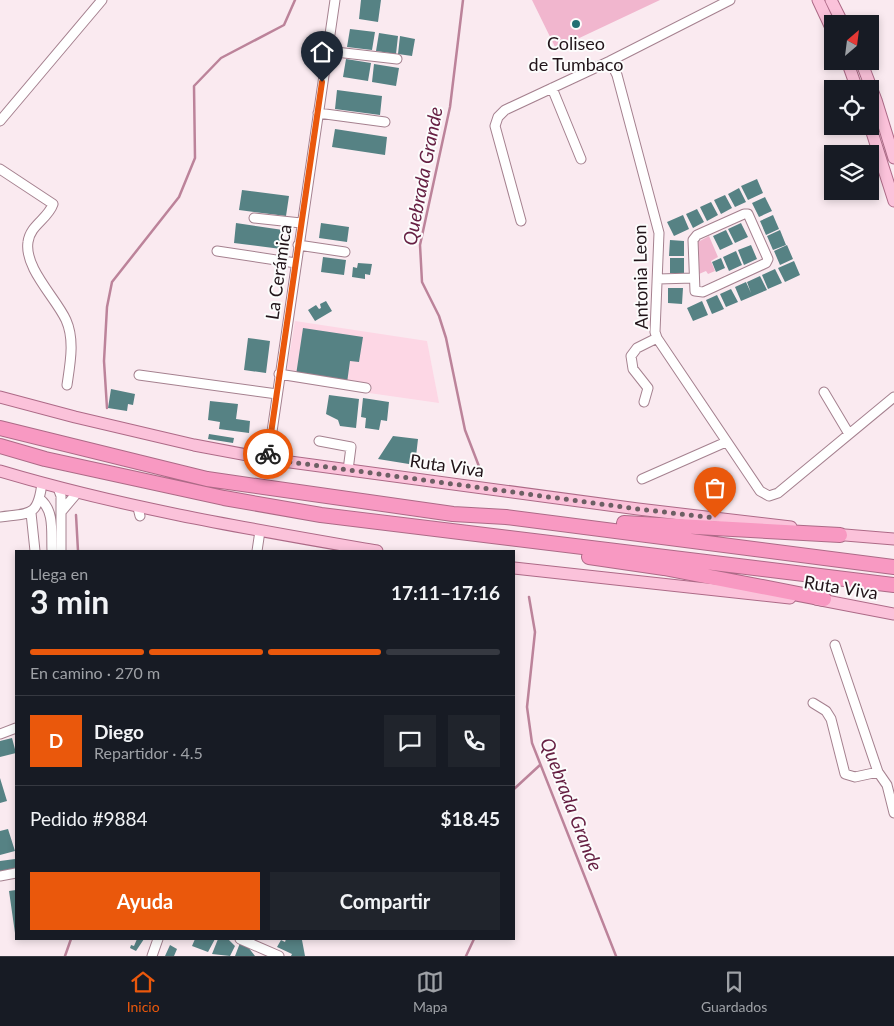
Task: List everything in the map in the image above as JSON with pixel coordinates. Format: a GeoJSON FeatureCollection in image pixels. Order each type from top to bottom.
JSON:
{"type":"FeatureCollection","features":[{"type":"Feature","properties":{"kind":"highway","name":"Ruta Viva"},"geometry":{"type":"LineString","coordinates":[[0,428],[207,479],[453,514],[506,517],[894,566]]}},
{"type":"Feature","properties":{"kind":"highway","name":"Ruta Viva"},"geometry":{"type":"LineString","coordinates":[[0,446],[45,459],[224,498],[322,515],[894,585]]}},
{"type":"Feature","properties":{"kind":"highway"},"geometry":{"type":"LineString","coordinates":[[506,517],[840,535]]}},
{"type":"Feature","properties":{"kind":"highway"},"geometry":{"type":"LineString","coordinates":[[513,538],[570,554],[664,568],[824,599]]}},
{"type":"Feature","properties":{"kind":"main road"},"geometry":{"type":"LineString","coordinates":[[818,0],[825,15]]}},
{"type":"Feature","properties":{"kind":"main road"},"geometry":{"type":"LineString","coordinates":[[831,0],[838,15]]}},
{"type":"Feature","properties":{"kind":"main road"},"geometry":{"type":"LineString","coordinates":[[864,70],[894,158]]}},
{"type":"Feature","properties":{"kind":"main road"},"geometry":{"type":"LineString","coordinates":[[873,135],[894,201]]}},
{"type":"Feature","properties":{"kind":"main road","name":"Ruta Viva"},"geometry":{"type":"LineString","coordinates":[[0,397],[84,420],[194,445],[268,459],[840,535],[894,538]]}},
{"type":"Feature","properties":{"kind":"main road"},"geometry":{"type":"LineString","coordinates":[[0,471],[139,512],[241,531],[260,531],[371,550]]}},
{"type":"Feature","properties":{"kind":"main road","name":"Ruta Viva"},"geometry":{"type":"LineString","coordinates":[[515,568],[783,598],[824,599],[894,614]]}},
{"type":"Feature","properties":{"kind":"street"},"geometry":{"type":"LineString","coordinates":[[0,121],[102,0]]}},
{"type":"Feature","properties":{"kind":"street","name":"La Cerámica"},"geometry":{"type":"LineString","coordinates":[[268,459],[335,0]]}},
{"type":"Feature","properties":{"kind":"street"},"geometry":{"type":"LineString","coordinates":[[521,221],[495,126],[498,117],[505,110],[610,61],[730,0]]}},
{"type":"Feature","properties":{"kind":"street"},"geometry":{"type":"LineString","coordinates":[[327,51],[397,59]]}},
{"type":"Feature","properties":{"kind":"street","name":"Antonia Leon"},"geometry":{"type":"LineString","coordinates":[[610,61],[617,75],[659,233],[655,332],[657,338],[760,491],[769,496],[778,493],[894,397]]}},
{"type":"Feature","properties":{"kind":"street"},"geometry":{"type":"LineString","coordinates":[[552,88],[581,159]]}},
{"type":"Feature","properties":{"kind":"street"},"geometry":{"type":"LineString","coordinates":[[318,113],[385,122]]}},
{"type":"Feature","properties":{"kind":"street"},"geometry":{"type":"LineString","coordinates":[[0,169],[53,204],[48,214],[34,228],[28,242],[30,258],[46,290],[67,321],[72,352],[67,384]]}},
{"type":"Feature","properties":{"kind":"street"},"geometry":{"type":"LineString","coordinates":[[748,214],[768,259],[766,263],[762,267],[703,292],[696,291],[693,278],[694,240],[697,235],[739,215],[748,214]]}},
{"type":"Feature","properties":{"kind":"street"},"geometry":{"type":"LineString","coordinates":[[254,218],[301,223]]}},
{"type":"Feature","properties":{"kind":"street"},"geometry":{"type":"LineString","coordinates":[[298,244],[345,252]]}},
{"type":"Feature","properties":{"kind":"street"},"geometry":{"type":"LineString","coordinates":[[217,251],[296,262]]}},
{"type":"Feature","properties":{"kind":"street"},"geometry":{"type":"LineString","coordinates":[[658,279],[693,278]]}},
{"type":"Feature","properties":{"kind":"street"},"geometry":{"type":"LineString","coordinates":[[644,402],[648,388],[633,370],[631,356],[637,348],[657,338]]}},
{"type":"Feature","properties":{"kind":"street"},"geometry":{"type":"LineString","coordinates":[[279,374],[366,388]]}},
{"type":"Feature","properties":{"kind":"street"},"geometry":{"type":"LineString","coordinates":[[139,375],[276,394]]}},
{"type":"Feature","properties":{"kind":"street"},"geometry":{"type":"LineString","coordinates":[[824,392],[849,434]]}},
{"type":"Feature","properties":{"kind":"street"},"geometry":{"type":"LineString","coordinates":[[319,441],[351,447],[348,470]]}},
{"type":"Feature","properties":{"kind":"street"},"geometry":{"type":"LineString","coordinates":[[642,479],[726,442]]}},
{"type":"Feature","properties":{"kind":"street"},"geometry":{"type":"LineString","coordinates":[[0,517],[31,513],[37,508],[42,483]]}},
{"type":"Feature","properties":{"kind":"street"},"geometry":{"type":"LineString","coordinates":[[58,488],[61,496],[61,550]]}},
{"type":"Feature","properties":{"kind":"street"},"geometry":{"type":"LineString","coordinates":[[61,512],[76,493]]}},
{"type":"Feature","properties":{"kind":"street"},"geometry":{"type":"LineString","coordinates":[[40,499],[48,505],[51,521],[52,550]]}},
{"type":"Feature","properties":{"kind":"street"},"geometry":{"type":"LineString","coordinates":[[31,513],[35,550]]}},
{"type":"Feature","properties":{"kind":"street"},"geometry":{"type":"LineString","coordinates":[[257,550],[260,531]]}},
{"type":"Feature","properties":{"kind":"street"},"geometry":{"type":"LineString","coordinates":[[835,645],[878,772],[890,783],[894,813]]}},
{"type":"Feature","properties":{"kind":"street"},"geometry":{"type":"LineString","coordinates":[[812,703],[826,711],[831,719],[845,774],[854,777],[878,772]]}},
{"type":"Feature","properties":{"kind":"street"},"geometry":{"type":"LineString","coordinates":[[0,734],[15,728]]}},
{"type":"Feature","properties":{"kind":"street"},"geometry":{"type":"LineString","coordinates":[[0,876],[15,873]]}},
{"type":"Feature","properties":{"kind":"street"},"geometry":{"type":"LineString","coordinates":[[152,956],[158,940]]}},
{"type":"Feature","properties":{"kind":"street"},"geometry":{"type":"LineString","coordinates":[[242,940],[279,956]]}},
{"type":"Feature","properties":{"kind":"shaded area","name":"Coliseo de Tumbaco"},"geometry":{"type":"Polygon","coordinates":[[[532,0],[660,0],[556,49],[532,0]]]}},
{"type":"Feature","properties":{"kind":"shaded area"},"geometry":{"type":"Polygon","coordinates":[[[709,236],[718,257],[711,261],[715,271],[708,274],[706,271],[699,274],[698,242],[709,236]]]}},
{"type":"Feature","properties":{"kind":"shaded area"},"geometry":{"type":"Polygon","coordinates":[[[295,321],[427,341],[439,403],[285,381],[295,321]]]}},
{"type":"Feature","properties":{"kind":"building"},"geometry":{"type":"Polygon","coordinates":[[[361,0],[381,0],[378,22],[359,19],[361,0]]]}},
{"type":"Feature","properties":{"kind":"building"},"geometry":{"type":"Polygon","coordinates":[[[350,29],[375,32],[372,50],[347,47],[350,29]]]}},
{"type":"Feature","properties":{"kind":"building"},"geometry":{"type":"Polygon","coordinates":[[[379,33],[398,36],[396,54],[376,51],[379,33]]]}},
{"type":"Feature","properties":{"kind":"building"},"geometry":{"type":"Polygon","coordinates":[[[400,36],[415,39],[412,56],[398,54],[400,36]]]}},
{"type":"Feature","properties":{"kind":"building"},"geometry":{"type":"Polygon","coordinates":[[[346,59],[371,63],[368,81],[343,77],[346,59]]]}},
{"type":"Feature","properties":{"kind":"building"},"geometry":{"type":"Polygon","coordinates":[[[374,64],[399,68],[396,86],[372,82],[374,64]]]}},
{"type":"Feature","properties":{"kind":"building"},"geometry":{"type":"Polygon","coordinates":[[[337,90],[382,96],[380,115],[335,109],[337,90]]]}},
{"type":"Feature","properties":{"kind":"building"},"geometry":{"type":"Polygon","coordinates":[[[335,129],[387,137],[385,155],[332,147],[335,129]]]}},
{"type":"Feature","properties":{"kind":"building"},"geometry":{"type":"Polygon","coordinates":[[[757,179],[763,193],[748,200],[741,186],[757,179]]]}},
{"type":"Feature","properties":{"kind":"building"},"geometry":{"type":"Polygon","coordinates":[[[739,188],[746,202],[735,207],[728,194],[739,188]]]}},
{"type":"Feature","properties":{"kind":"building"},"geometry":{"type":"Polygon","coordinates":[[[242,190],[289,196],[286,216],[239,210],[242,190]]]}},
{"type":"Feature","properties":{"kind":"building"},"geometry":{"type":"Polygon","coordinates":[[[725,195],[732,208],[721,214],[714,200],[725,195]]]}},
{"type":"Feature","properties":{"kind":"building"},"geometry":{"type":"Polygon","coordinates":[[[765,197],[772,211],[759,217],[752,203],[765,197]]]}},
{"type":"Feature","properties":{"kind":"building"},"geometry":{"type":"Polygon","coordinates":[[[711,202],[718,215],[707,221],[700,207],[711,202]]]}},
{"type":"Feature","properties":{"kind":"building"},"geometry":{"type":"Polygon","coordinates":[[[697,209],[704,222],[693,228],[686,214],[697,209]]]}},
{"type":"Feature","properties":{"kind":"building"},"geometry":{"type":"Polygon","coordinates":[[[683,215],[689,229],[674,236],[667,222],[683,215]]]}},
{"type":"Feature","properties":{"kind":"building"},"geometry":{"type":"Polygon","coordinates":[[[773,215],[779,229],[766,235],[760,221],[773,215]]]}},
{"type":"Feature","properties":{"kind":"building"},"geometry":{"type":"Polygon","coordinates":[[[236,223],[283,230],[281,249],[234,243],[236,223]]]}},
{"type":"Feature","properties":{"kind":"building"},"geometry":{"type":"Polygon","coordinates":[[[321,223],[349,227],[347,242],[319,238],[321,223]]]}},
{"type":"Feature","properties":{"kind":"building"},"geometry":{"type":"Polygon","coordinates":[[[741,223],[748,237],[735,243],[728,229],[741,223]]]}},
{"type":"Feature","properties":{"kind":"building"},"geometry":{"type":"Polygon","coordinates":[[[726,230],[733,244],[720,250],[713,236],[726,230]]]}},
{"type":"Feature","properties":{"kind":"building"},"geometry":{"type":"Polygon","coordinates":[[[780,230],[786,245],[773,250],[767,236],[780,230]]]}},
{"type":"Feature","properties":{"kind":"building"},"geometry":{"type":"Polygon","coordinates":[[[670,240],[684,241],[684,256],[669,256],[670,240]]]}},
{"type":"Feature","properties":{"kind":"building"},"geometry":{"type":"Polygon","coordinates":[[[751,245],[757,259],[744,265],[738,250],[751,245]]]}},
{"type":"Feature","properties":{"kind":"building"},"geometry":{"type":"Polygon","coordinates":[[[787,245],[793,259],[780,265],[774,251],[787,245]]]}},
{"type":"Feature","properties":{"kind":"building"},"geometry":{"type":"Polygon","coordinates":[[[736,251],[742,265],[729,271],[723,257],[736,251]]]}},
{"type":"Feature","properties":{"kind":"building"},"geometry":{"type":"Polygon","coordinates":[[[323,257],[346,260],[344,275],[321,272],[323,257]]]}},
{"type":"Feature","properties":{"kind":"building"},"geometry":{"type":"Polygon","coordinates":[[[670,258],[684,258],[684,273],[670,273],[670,258]]]}},
{"type":"Feature","properties":{"kind":"building"},"geometry":{"type":"Polygon","coordinates":[[[721,258],[725,268],[716,272],[712,262],[721,258]]]}},
{"type":"Feature","properties":{"kind":"building"},"geometry":{"type":"Polygon","coordinates":[[[794,261],[800,275],[785,282],[778,268],[794,261]]]}},
{"type":"Feature","properties":{"kind":"building"},"geometry":{"type":"Polygon","coordinates":[[[358,263],[372,264],[370,275],[365,274],[365,279],[352,277],[353,267],[357,268],[358,263]]]}},
{"type":"Feature","properties":{"kind":"building"},"geometry":{"type":"Polygon","coordinates":[[[775,269],[782,283],[768,289],[762,275],[775,269]]]}},
{"type":"Feature","properties":{"kind":"building"},"geometry":{"type":"Polygon","coordinates":[[[760,276],[767,290],[741,301],[735,287],[746,282],[751,293],[747,282],[760,276]]]}},
{"type":"Feature","properties":{"kind":"building"},"geometry":{"type":"Polygon","coordinates":[[[668,288],[683,288],[682,304],[668,303],[668,288]]]}},
{"type":"Feature","properties":{"kind":"building"},"geometry":{"type":"Polygon","coordinates":[[[731,289],[738,302],[726,307],[720,294],[731,289]]]}},
{"type":"Feature","properties":{"kind":"building"},"geometry":{"type":"Polygon","coordinates":[[[717,295],[724,309],[712,314],[706,300],[717,295]]]}},
{"type":"Feature","properties":{"kind":"building"},"geometry":{"type":"Polygon","coordinates":[[[326,301],[332,311],[315,321],[308,310],[316,305],[319,309],[321,308],[320,304],[326,301]]]}},
{"type":"Feature","properties":{"kind":"building"},"geometry":{"type":"Polygon","coordinates":[[[702,301],[708,315],[693,321],[687,308],[702,301]]]}},
{"type":"Feature","properties":{"kind":"building"},"geometry":{"type":"Polygon","coordinates":[[[303,328],[363,337],[359,362],[350,361],[347,383],[296,375],[303,328]]]}},
{"type":"Feature","properties":{"kind":"building"},"geometry":{"type":"Polygon","coordinates":[[[248,338],[270,341],[266,373],[244,370],[248,338]]]}},
{"type":"Feature","properties":{"kind":"building"},"geometry":{"type":"Polygon","coordinates":[[[111,389],[135,394],[133,405],[128,404],[127,411],[108,408],[111,389]]]}},
{"type":"Feature","properties":{"kind":"building"},"geometry":{"type":"Polygon","coordinates":[[[329,395],[359,399],[356,428],[340,426],[338,420],[326,414],[329,395]]]}},
{"type":"Feature","properties":{"kind":"building"},"geometry":{"type":"Polygon","coordinates":[[[363,398],[389,402],[387,421],[381,420],[379,430],[365,428],[366,418],[361,417],[363,398]]]}},
{"type":"Feature","properties":{"kind":"building"},"geometry":{"type":"Polygon","coordinates":[[[210,401],[238,404],[236,419],[250,421],[249,433],[219,429],[220,422],[208,420],[210,401]]]}},
{"type":"Feature","properties":{"kind":"building"},"geometry":{"type":"Polygon","coordinates":[[[209,434],[234,438],[233,443],[208,439],[209,434]]]}},
{"type":"Feature","properties":{"kind":"building"},"geometry":{"type":"Polygon","coordinates":[[[393,436],[418,439],[415,465],[378,459],[393,436]]]}},
{"type":"Feature","properties":{"kind":"building"},"geometry":{"type":"Polygon","coordinates":[[[12,738],[15,753],[0,757],[0,741],[12,738]]]}},
{"type":"Feature","properties":{"kind":"building"},"geometry":{"type":"Polygon","coordinates":[[[0,778],[7,801],[0,803],[0,778]]]}},
{"type":"Feature","properties":{"kind":"building"},"geometry":{"type":"Polygon","coordinates":[[[8,829],[15,851],[0,855],[0,831],[8,829]]]}},
{"type":"Feature","properties":{"kind":"building"},"geometry":{"type":"Polygon","coordinates":[[[15,859],[15,871],[0,874],[0,861],[15,859]]]}},
{"type":"Feature","properties":{"kind":"building"},"geometry":{"type":"Polygon","coordinates":[[[15,890],[15,933],[9,891],[15,890]]]}},
{"type":"Feature","properties":{"kind":"building"},"geometry":{"type":"Polygon","coordinates":[[[137,940],[143,940],[136,951],[130,948],[131,945],[134,946],[137,940]]]}},
{"type":"Feature","properties":{"kind":"building"},"geometry":{"type":"Polygon","coordinates":[[[195,940],[214,940],[208,952],[192,946],[195,940]]]}},
{"type":"Feature","properties":{"kind":"building"},"geometry":{"type":"Polygon","coordinates":[[[218,940],[229,940],[235,946],[230,956],[212,954],[218,940]]]}},
{"type":"Feature","properties":{"kind":"building"},"geometry":{"type":"Polygon","coordinates":[[[281,940],[285,942],[286,940],[302,940],[305,956],[291,956],[292,954],[277,947],[281,940]]]}},
{"type":"Feature","properties":{"kind":"building"},"geometry":{"type":"Polygon","coordinates":[[[240,943],[248,947],[255,956],[235,956],[240,943]]]}},
{"type":"Feature","properties":{"kind":"building"},"geometry":{"type":"Polygon","coordinates":[[[170,945],[177,949],[174,956],[165,956],[170,945]]]}},
{"type":"Feature","properties":{"kind":"waterway"},"geometry":{"type":"LineString","coordinates":[[107,408],[104,361],[107,307],[112,282],[179,197],[195,158],[194,86],[221,58],[284,25],[295,0]]}},
{"type":"Feature","properties":{"kind":"waterway","name":"Quebrada Grande"},"geometry":{"type":"LineString","coordinates":[[463,0],[450,107],[420,245],[422,282],[439,316],[446,338],[465,430],[480,469]]}},
{"type":"Feature","properties":{"kind":"waterway"},"geometry":{"type":"LineString","coordinates":[[76,515],[78,550]]}},
{"type":"Feature","properties":{"kind":"waterway","name":"Quebrada Grande"},"geometry":{"type":"LineString","coordinates":[[529,597],[535,632],[527,707],[532,743],[616,956]]}},
{"type":"Feature","properties":{"kind":"waterway"},"geometry":{"type":"LineString","coordinates":[[515,788],[540,765]]}},
{"type":"Feature","properties":{"kind":"waterway"},"geometry":{"type":"LineString","coordinates":[[65,956],[71,940]]}},
{"type":"Feature","properties":{"kind":"waterway"},"geometry":{"type":"LineString","coordinates":[[466,956],[474,940]]}},
{"type":"Feature","properties":{"kind":"way so far"},"geometry":{"type":"LineString","coordinates":[[268,454],[268,459],[715,518]]}},
{"type":"Feature","properties":{"kind":"place","name":"Coliseo de Tumbaco"},"geometry":{"type":"Point","coordinates":[576,24]}},
{"type":"Feature","properties":{"kind":"route"},"geometry":{"type":"LineString","coordinates":[[268,454],[322,82]]}}]}
